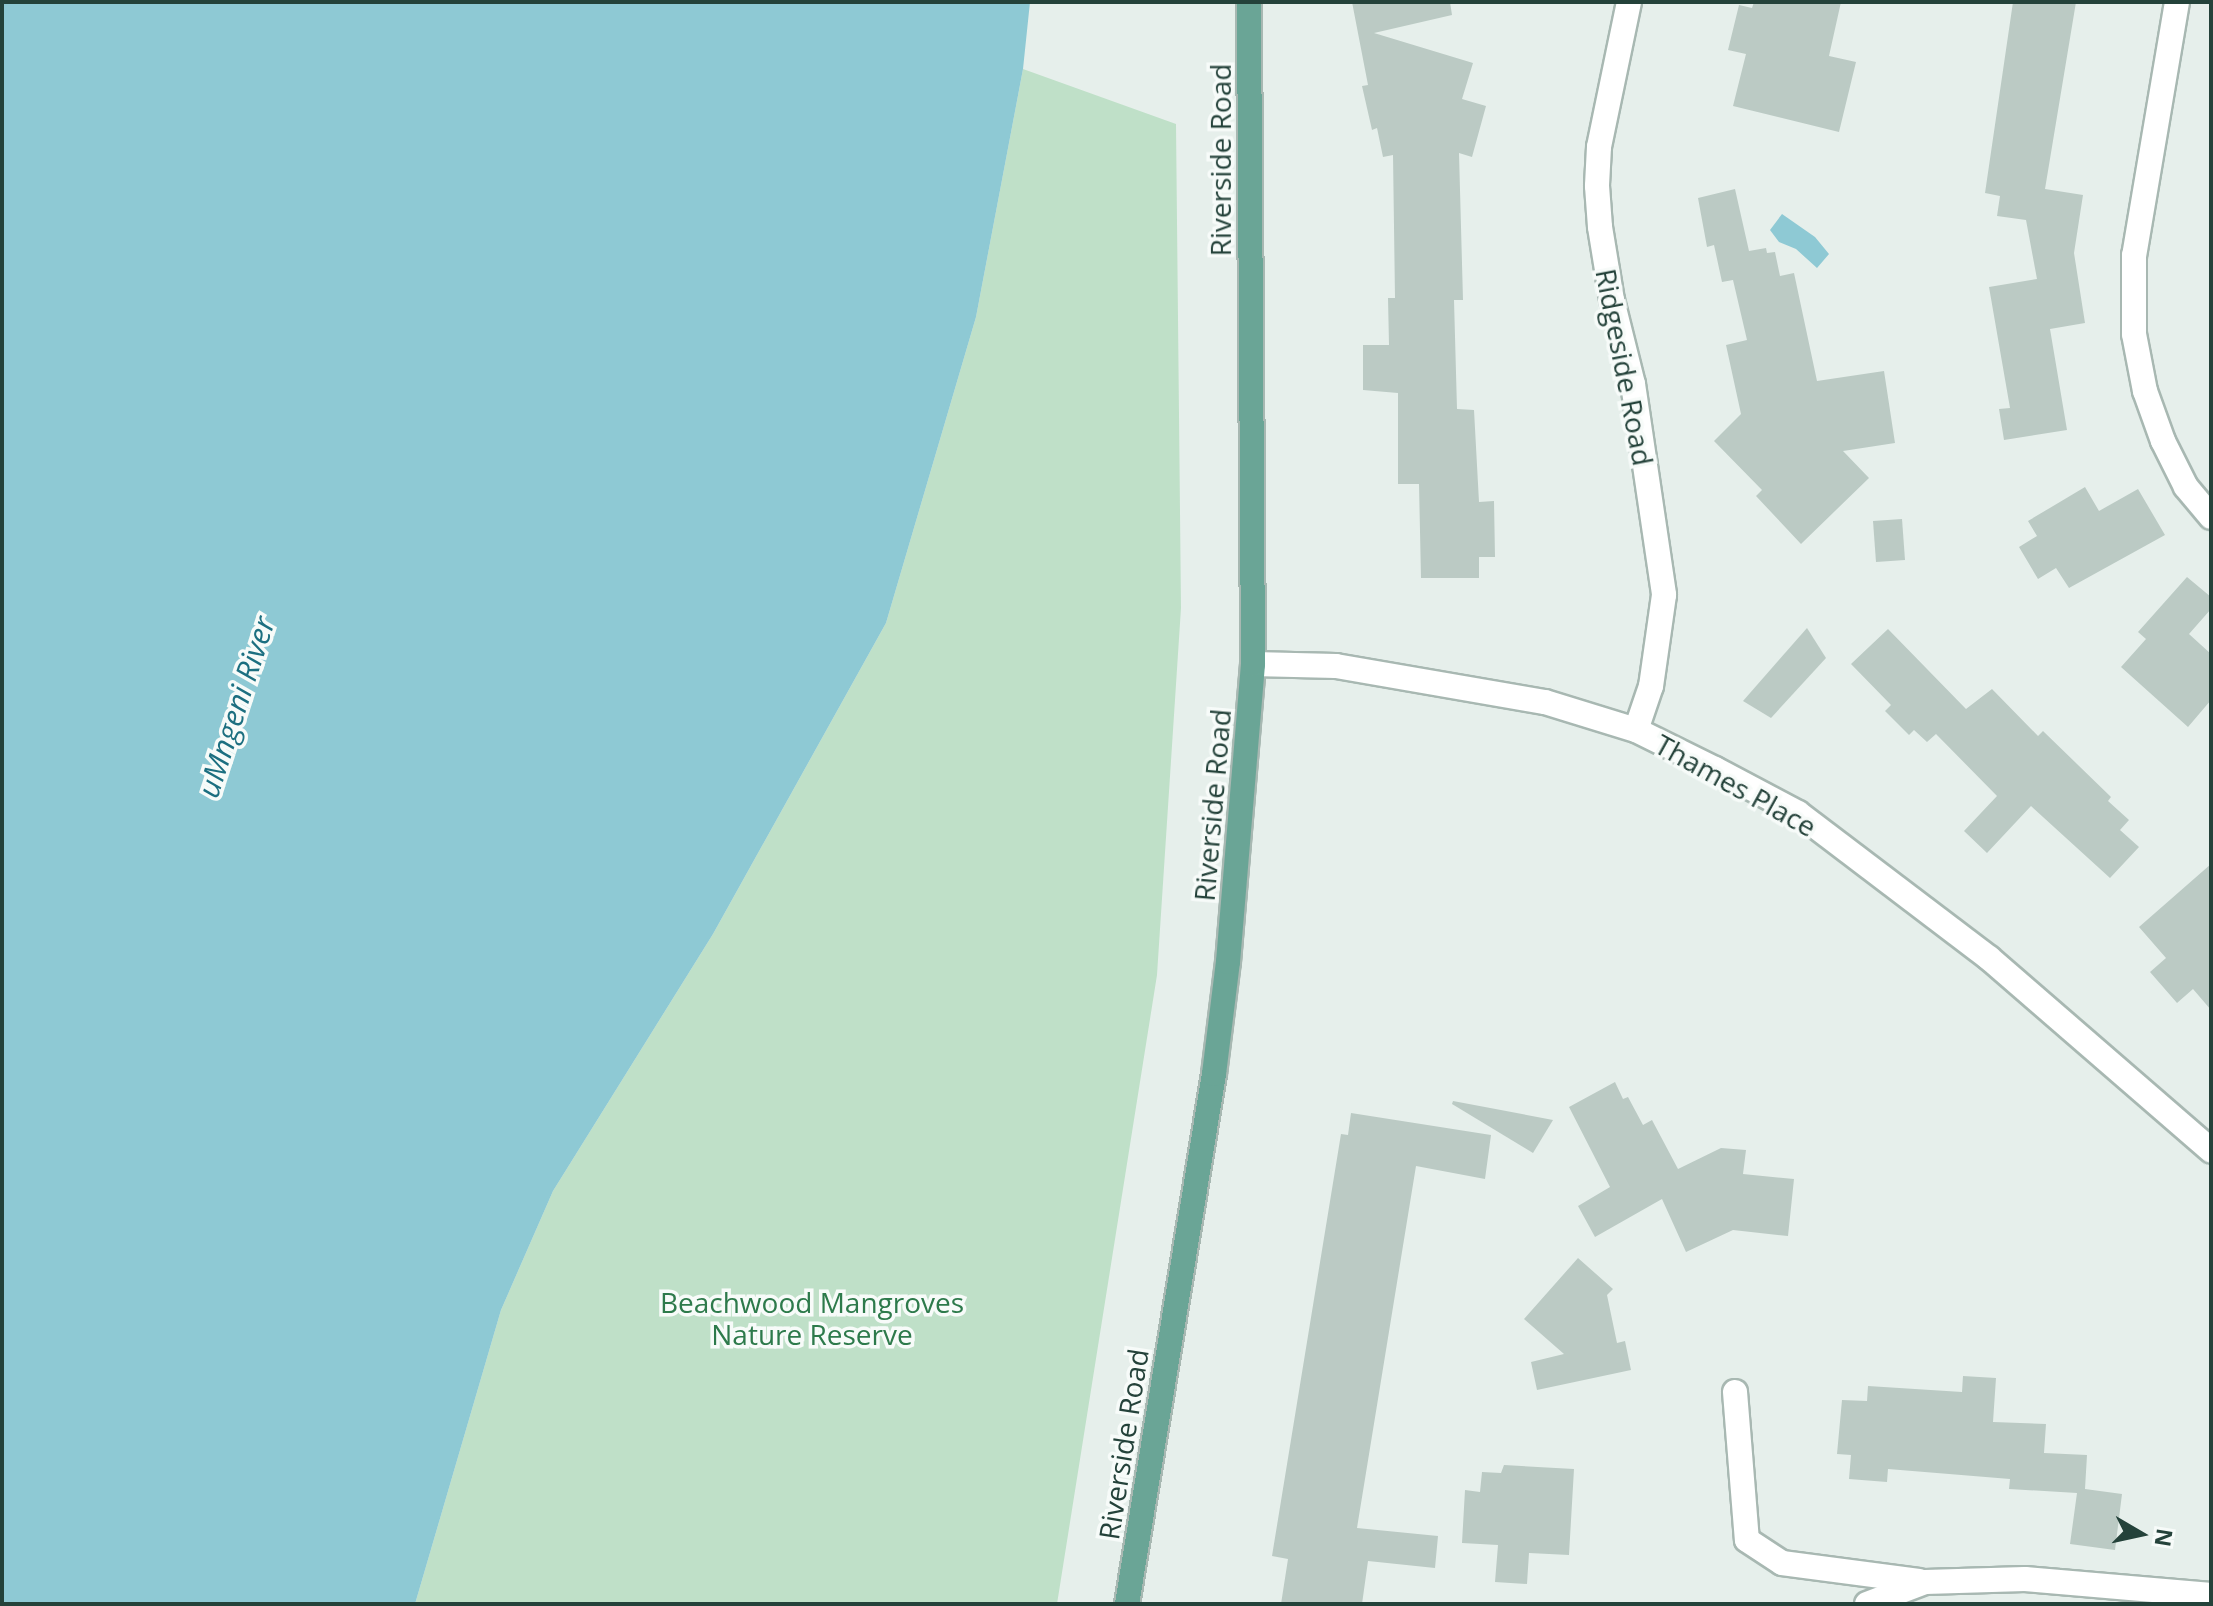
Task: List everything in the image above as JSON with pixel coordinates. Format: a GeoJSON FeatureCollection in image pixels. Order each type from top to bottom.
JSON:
{"type":"FeatureCollection","features":[{"type":"Feature","properties":{"kind":"main road","name":"Riverside Road"},"geometry":{"type":"LineString","coordinates":[[1127,1604],[1214,1074],[1228,962],[1253,664],[1249,2]]}},
{"type":"Feature","properties":{"kind":"street","name":"Ridgeside Road"},"geometry":{"type":"LineString","coordinates":[[1629,2],[1599,147],[1597,186],[1600,227],[1612,300],[1633,384],[1664,595],[1651,686],[1636,730]]}},
{"type":"Feature","properties":{"kind":"street"},"geometry":{"type":"LineString","coordinates":[[2177,2],[2134,255],[2134,334],[2145,391],[2163,441],[2186,487],[2211,517]]}},
{"type":"Feature","properties":{"kind":"street","name":"Thames Place"},"geometry":{"type":"LineString","coordinates":[[1253,664],[1336,666],[1463,685],[1545,702],[1636,730],[1798,813],[1989,958],[2211,1150]]}},
{"type":"Feature","properties":{"kind":"street"},"geometry":{"type":"LineString","coordinates":[[1735,1392],[1747,1540],[1782,1563],[1925,1582],[2025,1579],[2211,1595]]}},
{"type":"Feature","properties":{"kind":"street"},"geometry":{"type":"LineString","coordinates":[[1867,1604],[1925,1582]]}},
{"type":"Feature","properties":{"kind":"green space","name":"Beachwood Mangroves Nature Reserve"},"geometry":{"type":"Polygon","coordinates":[[[1023,69],[1176,124],[1181,608],[1157,975],[1057,1604],[415,1604],[501,1310],[553,1191],[713,934],[886,623],[976,317],[1023,69]]]}},
{"type":"Feature","properties":{"kind":"water","name":"uMngeni River"},"geometry":{"type":"Polygon","coordinates":[[[2,2],[1030,2],[1023,69],[976,317],[886,623],[713,934],[553,1191],[501,1310],[415,1604],[2,1604],[2,2]]]}},
{"type":"Feature","properties":{"kind":"water"},"geometry":{"type":"Polygon","coordinates":[[[1782,214],[1815,237],[1829,254],[1817,268],[1796,249],[1779,242],[1770,230],[1782,214]]]}},
{"type":"Feature","properties":{"kind":"building"},"geometry":{"type":"Polygon","coordinates":[[[1352,2],[1450,2],[1452,15],[1374,33],[1473,63],[1462,99],[1486,106],[1472,157],[1459,153],[1463,300],[1454,300],[1457,409],[1474,410],[1479,502],[1494,501],[1495,557],[1479,557],[1479,578],[1421,578],[1419,484],[1398,484],[1398,393],[1363,390],[1363,345],[1389,345],[1388,298],[1395,298],[1393,155],[1383,157],[1377,128],[1372,130],[1362,86],[1368,85],[1352,2]]]}},
{"type":"Feature","properties":{"kind":"building"},"geometry":{"type":"Polygon","coordinates":[[[1754,2],[1841,2],[1829,56],[1856,62],[1839,132],[1733,106],[1746,54],[1728,50],[1739,5],[1752,8],[1754,2]]]}},
{"type":"Feature","properties":{"kind":"building"},"geometry":{"type":"Polygon","coordinates":[[[2013,2],[2076,2],[2045,189],[2083,195],[2074,253],[2085,323],[2050,329],[2067,430],[2004,440],[1999,409],[2010,408],[1989,287],[2037,279],[2026,220],[1997,216],[2000,196],[1985,193],[2013,2]]]}},
{"type":"Feature","properties":{"kind":"building"},"geometry":{"type":"Polygon","coordinates":[[[1735,189],[1749,251],[1766,248],[1767,253],[1775,252],[1780,276],[1794,273],[1817,381],[1884,371],[1895,443],[1843,451],[1869,478],[1801,544],[1756,496],[1762,490],[1714,441],[1741,414],[1726,345],[1747,340],[1733,280],[1722,282],[1714,245],[1707,247],[1698,198],[1735,189]]]}},
{"type":"Feature","properties":{"kind":"building"},"geometry":{"type":"Polygon","coordinates":[[[2085,487],[2099,511],[2138,489],[2165,535],[2069,588],[2056,568],[2038,579],[2019,547],[2037,536],[2028,521],[2085,487]]]}},
{"type":"Feature","properties":{"kind":"building"},"geometry":{"type":"Polygon","coordinates":[[[1902,519],[1905,560],[1876,562],[1873,521],[1902,519]]]}},
{"type":"Feature","properties":{"kind":"building"},"geometry":{"type":"Polygon","coordinates":[[[2187,577],[2211,597],[2211,609],[2189,634],[2211,654],[2211,700],[2188,727],[2121,667],[2146,639],[2138,632],[2187,577]]]}},
{"type":"Feature","properties":{"kind":"building"},"geometry":{"type":"Polygon","coordinates":[[[1807,628],[1826,658],[1771,718],[1743,701],[1807,628]]]}},
{"type":"Feature","properties":{"kind":"building"},"geometry":{"type":"Polygon","coordinates":[[[1888,629],[1966,709],[1992,689],[2038,736],[2043,731],[2111,797],[2108,801],[2129,820],[2120,830],[2139,847],[2110,878],[2031,806],[1987,853],[1964,831],[1997,796],[1936,734],[1927,742],[1914,730],[1909,735],[1885,711],[1891,705],[1851,664],[1888,629]]]}},
{"type":"Feature","properties":{"kind":"building"},"geometry":{"type":"Polygon","coordinates":[[[2211,864],[2211,1010],[2193,989],[2177,1003],[2150,972],[2166,958],[2139,927],[2211,864]]]}},
{"type":"Feature","properties":{"kind":"building"},"geometry":{"type":"Polygon","coordinates":[[[1615,1082],[1623,1099],[1628,1097],[1643,1125],[1652,1120],[1678,1169],[1721,1148],[1746,1150],[1743,1174],[1794,1179],[1788,1236],[1733,1230],[1686,1252],[1662,1199],[1595,1237],[1578,1206],[1610,1187],[1569,1107],[1615,1082]]]}},
{"type":"Feature","properties":{"kind":"building"},"geometry":{"type":"Polygon","coordinates":[[[1453,1101],[1553,1120],[1533,1153],[1452,1104],[1453,1101]]]}},
{"type":"Feature","properties":{"kind":"building"},"geometry":{"type":"Polygon","coordinates":[[[1351,1113],[1491,1135],[1485,1179],[1416,1166],[1357,1528],[1438,1536],[1435,1568],[1368,1561],[1362,1604],[1281,1604],[1288,1559],[1272,1556],[1341,1134],[1348,1135],[1351,1113]]]}},
{"type":"Feature","properties":{"kind":"building"},"geometry":{"type":"Polygon","coordinates":[[[1578,1258],[1613,1289],[1607,1295],[1617,1343],[1625,1341],[1631,1370],[1537,1390],[1531,1362],[1564,1354],[1524,1319],[1578,1258]]]}},
{"type":"Feature","properties":{"kind":"building"},"geometry":{"type":"Polygon","coordinates":[[[1963,1376],[1996,1378],[1993,1422],[2046,1424],[2044,1453],[2087,1455],[2085,1489],[2122,1494],[2115,1550],[2070,1544],[2077,1493],[2009,1489],[2010,1479],[1888,1469],[1887,1482],[1849,1479],[1851,1455],[1837,1454],[1842,1400],[1867,1401],[1868,1386],[1962,1392],[1963,1376]]]}},
{"type":"Feature","properties":{"kind":"building"},"geometry":{"type":"Polygon","coordinates":[[[1504,1465],[1574,1469],[1569,1555],[1529,1553],[1527,1584],[1495,1582],[1498,1545],[1462,1543],[1465,1490],[1480,1492],[1482,1472],[1501,1473],[1504,1465]]]}}]}
